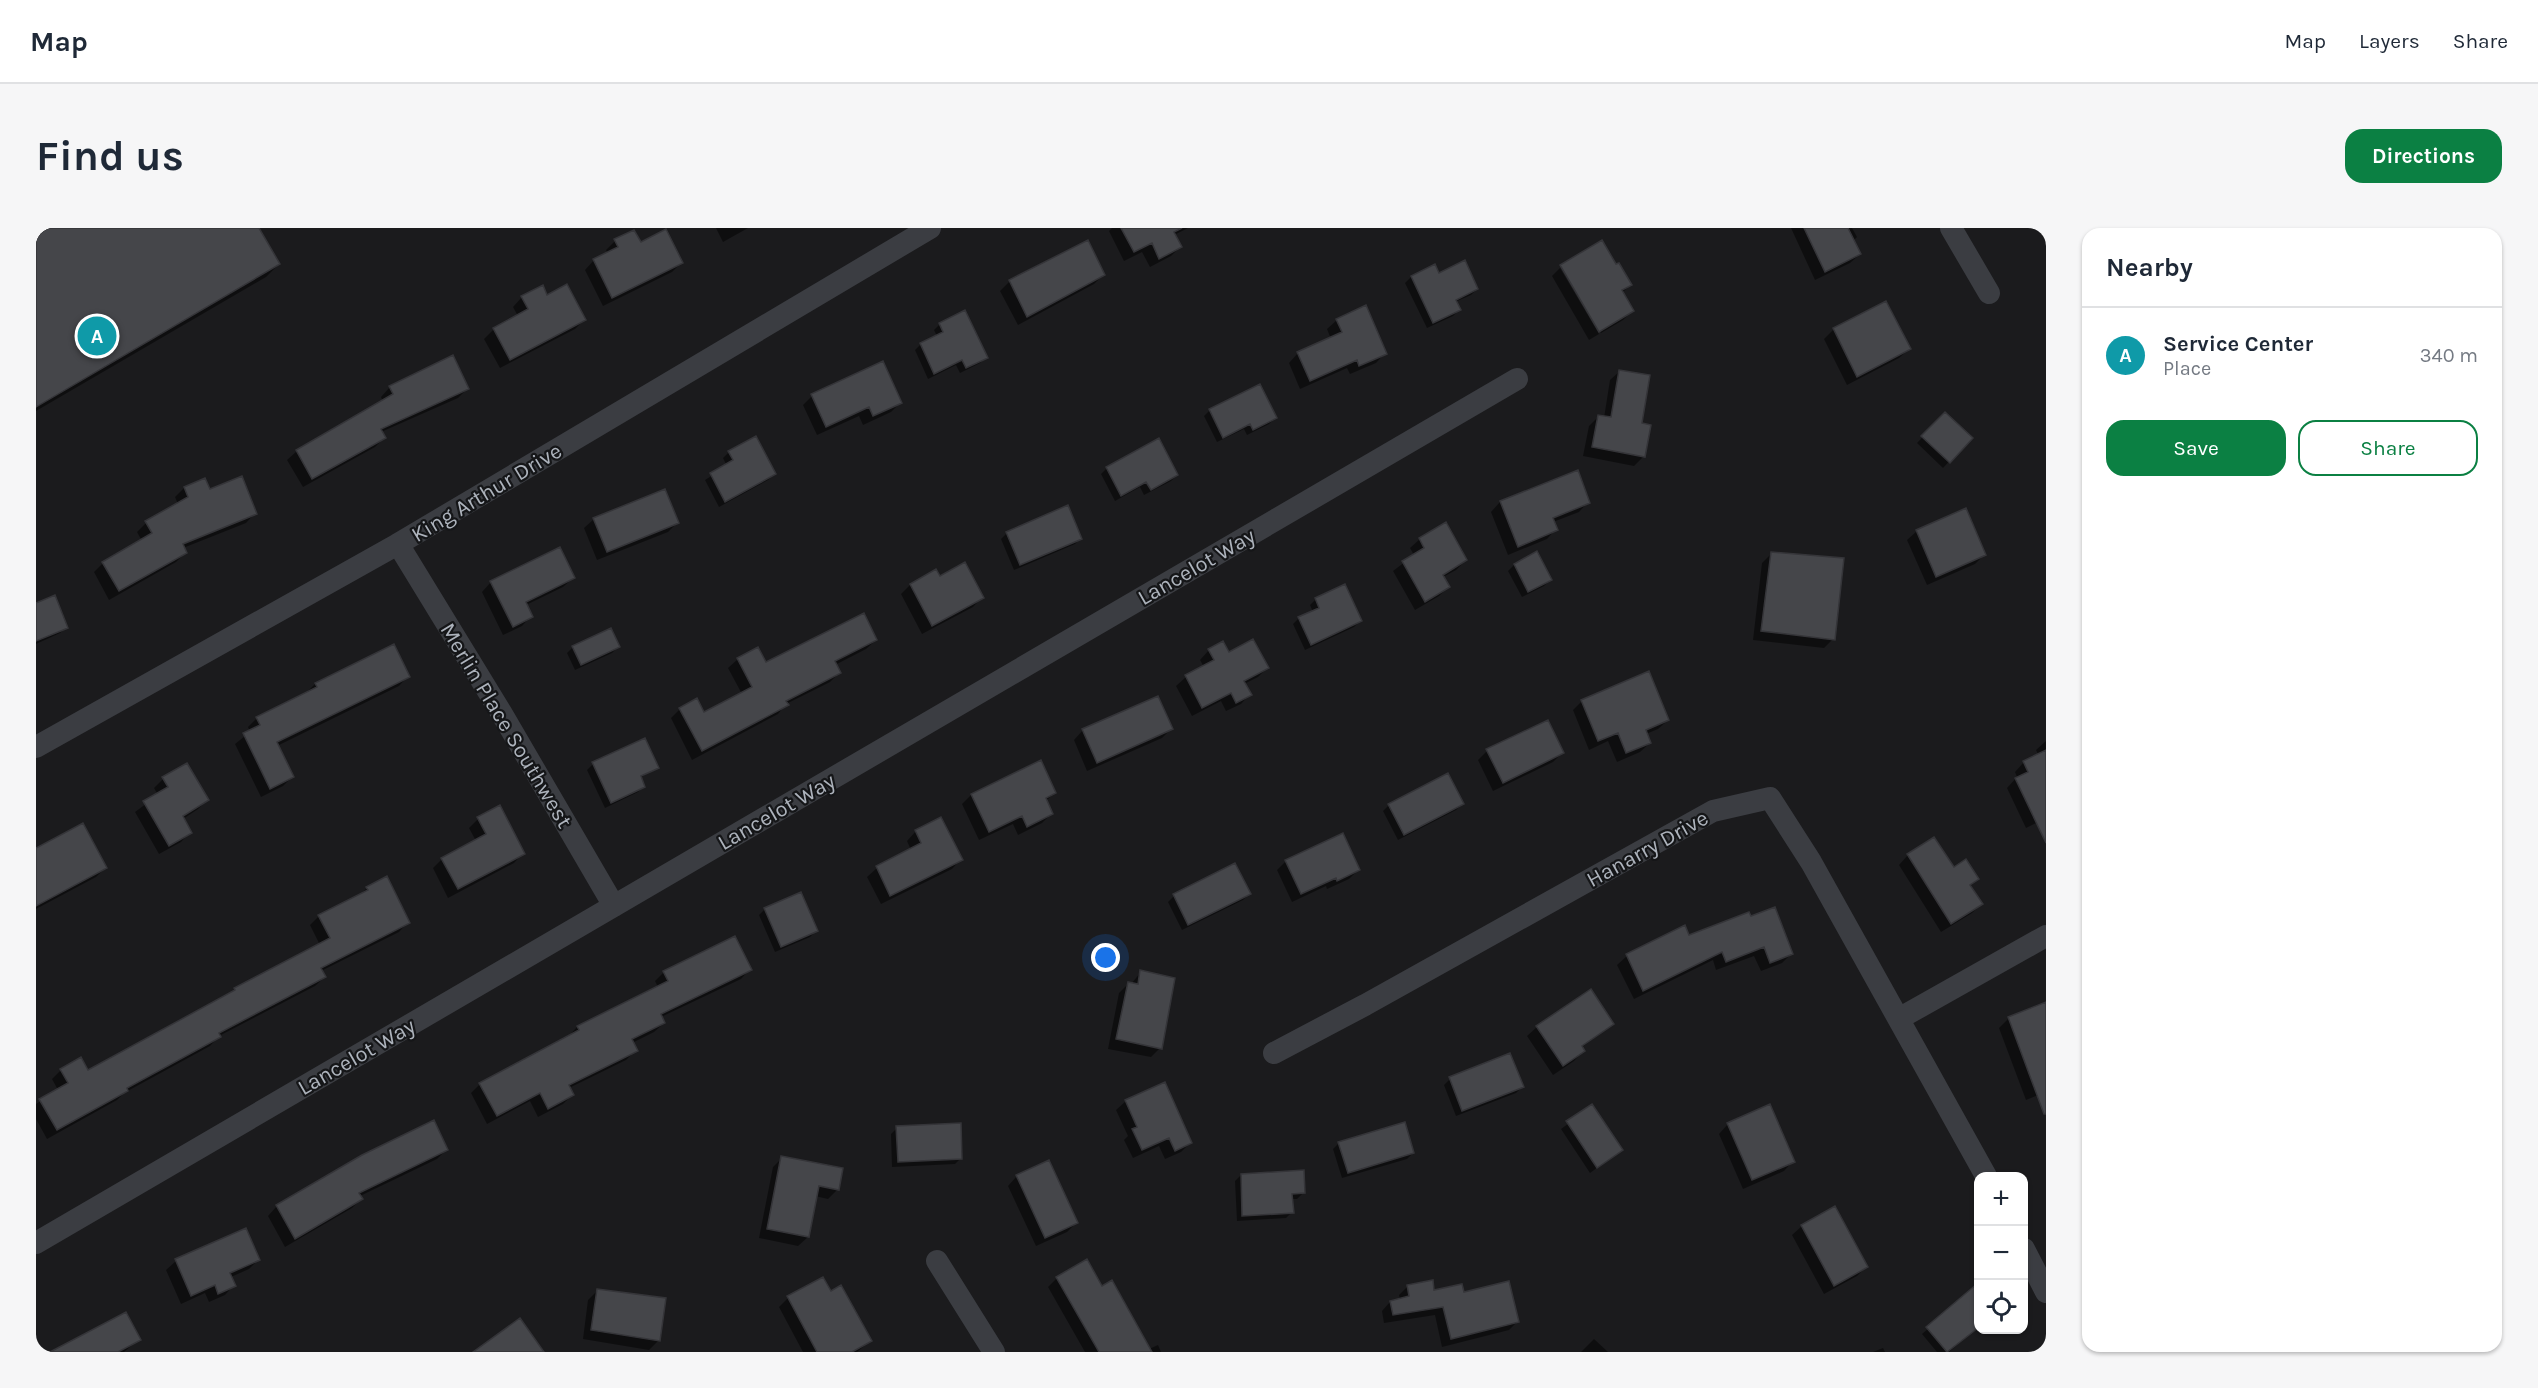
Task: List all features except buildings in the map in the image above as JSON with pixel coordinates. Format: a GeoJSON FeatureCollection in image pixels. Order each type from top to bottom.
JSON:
{"type":"FeatureCollection","features":[{"type":"Feature","properties":{"kind":"street","name":"King Arthur Drive"},"geometry":{"type":"LineString","coordinates":[[36,747],[398,544],[930,228]]}},
{"type":"Feature","properties":{"kind":"street"},"geometry":{"type":"LineString","coordinates":[[1951,228],[1989,293]]}},
{"type":"Feature","properties":{"kind":"street","name":"Lancelot Way"},"geometry":{"type":"LineString","coordinates":[[36,1243],[1517,380]]}},
{"type":"Feature","properties":{"kind":"street","name":"Merlin Place Southwest"},"geometry":{"type":"LineString","coordinates":[[398,544],[502,714],[614,906]]}},
{"type":"Feature","properties":{"kind":"street","name":"Hanarry Drive"},"geometry":{"type":"LineString","coordinates":[[1274,1053],[1375,1000],[1713,811],[1770,798],[1811,862],[1984,1172]]}},
{"type":"Feature","properties":{"kind":"street"},"geometry":{"type":"LineString","coordinates":[[1900,1018],[2046,936]]}},
{"type":"Feature","properties":{"kind":"street"},"geometry":{"type":"LineString","coordinates":[[2028,1257],[2046,1292]]}},
{"type":"Feature","properties":{"kind":"street"},"geometry":{"type":"LineString","coordinates":[[937,1261],[994,1352]]}},
{"type":"Feature","properties":{"kind":"place","name":"Service Center"},"geometry":{"type":"Point","coordinates":[97,336]}}]}
